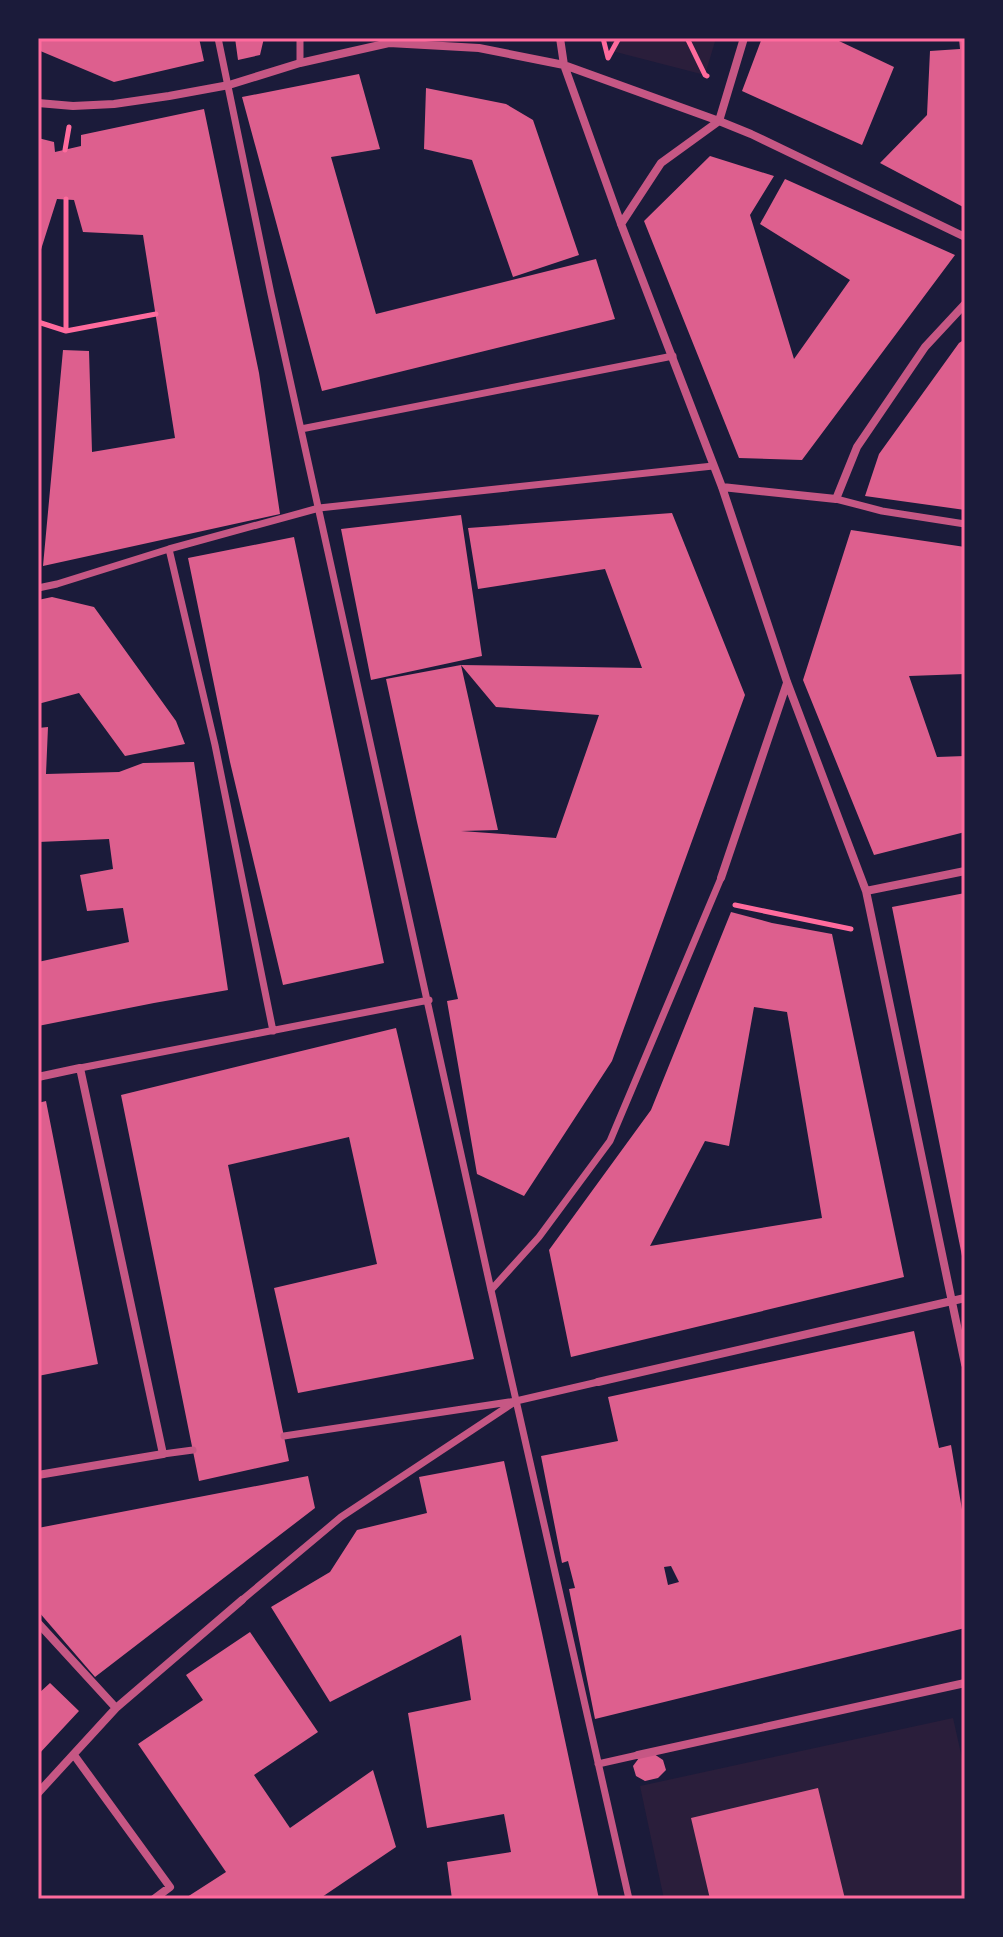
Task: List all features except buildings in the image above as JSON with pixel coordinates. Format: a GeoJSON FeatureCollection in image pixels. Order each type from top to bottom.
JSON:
{"type":"FeatureCollection","features":[{"type":"Feature","properties":{"kind":"street"},"geometry":{"type":"LineString","coordinates":[[218,38],[271,294],[629,1899]]}},
{"type":"Feature","properties":{"kind":"street"},"geometry":{"type":"LineString","coordinates":[[300,38],[300,63]]}},
{"type":"Feature","properties":{"kind":"street"},"geometry":{"type":"LineString","coordinates":[[560,38],[564,65],[621,224],[722,487],[787,682],[866,891],[965,1364]]}},
{"type":"Feature","properties":{"kind":"street"},"geometry":{"type":"LineString","coordinates":[[621,224],[661,163],[719,121],[744,38]]}},
{"type":"Feature","properties":{"kind":"street"},"geometry":{"type":"LineString","coordinates":[[38,103],[73,106],[114,104],[229,85],[300,63],[389,43],[479,48],[564,65],[719,121],[965,237]]}},
{"type":"Feature","properties":{"kind":"street"},"geometry":{"type":"LineString","coordinates":[[836,499],[857,447],[925,347],[965,304]]}},
{"type":"Feature","properties":{"kind":"street"},"geometry":{"type":"LineString","coordinates":[[301,429],[673,356]]}},
{"type":"Feature","properties":{"kind":"street"},"geometry":{"type":"LineString","coordinates":[[38,588],[319,508],[713,466]]}},
{"type":"Feature","properties":{"kind":"street"},"geometry":{"type":"LineString","coordinates":[[722,487],[836,499],[882,511],[965,524]]}},
{"type":"Feature","properties":{"kind":"street"},"geometry":{"type":"LineString","coordinates":[[169,549],[215,745],[273,1031]]}},
{"type":"Feature","properties":{"kind":"street"},"geometry":{"type":"LineString","coordinates":[[491,1290],[539,1237],[610,1141],[721,878],[787,682]]}},
{"type":"Feature","properties":{"kind":"street"},"geometry":{"type":"LineString","coordinates":[[866,891],[965,871]]}},
{"type":"Feature","properties":{"kind":"street"},"geometry":{"type":"LineString","coordinates":[[38,1077],[429,1000]]}},
{"type":"Feature","properties":{"kind":"street"},"geometry":{"type":"LineString","coordinates":[[80,1068],[163,1454]]}},
{"type":"Feature","properties":{"kind":"street"},"geometry":{"type":"LineString","coordinates":[[284,1436],[516,1401],[965,1298]]}},
{"type":"Feature","properties":{"kind":"street"},"geometry":{"type":"LineString","coordinates":[[38,1793],[116,1708],[341,1517],[516,1401]]}},
{"type":"Feature","properties":{"kind":"street"},"geometry":{"type":"LineString","coordinates":[[38,1475],[193,1450]]}},
{"type":"Feature","properties":{"kind":"street"},"geometry":{"type":"LineString","coordinates":[[38,1623],[116,1708]]}},
{"type":"Feature","properties":{"kind":"street"},"geometry":{"type":"LineString","coordinates":[[598,1764],[965,1683]]}},
{"type":"Feature","properties":{"kind":"street"},"geometry":{"type":"LineString","coordinates":[[74,1755],[170,1887],[154,1899]]}},
{"type":"Feature","properties":{"kind":"path"},"geometry":{"type":"LineString","coordinates":[[603,38],[608,58],[619,38]]}},
{"type":"Feature","properties":{"kind":"path"},"geometry":{"type":"LineString","coordinates":[[687,38],[705,75],[729,84]]}},
{"type":"Feature","properties":{"kind":"path"},"geometry":{"type":"LineString","coordinates":[[66,199],[66,331]]}},
{"type":"Feature","properties":{"kind":"path"},"geometry":{"type":"LineString","coordinates":[[38,322],[66,331],[156,314]]}},
{"type":"Feature","properties":{"kind":"path"},"geometry":{"type":"LineString","coordinates":[[711,900],[875,934]]}},
{"type":"Feature","properties":{"kind":"shaded area"},"geometry":{"type":"Polygon","coordinates":[[[610,38],[716,38],[705,75],[612,51],[610,38]]]}},
{"type":"Feature","properties":{"kind":"shaded area"},"geometry":{"type":"Polygon","coordinates":[[[953,1718],[965,1772],[965,1899],[664,1899],[640,1786],[953,1718]]]}}]}
